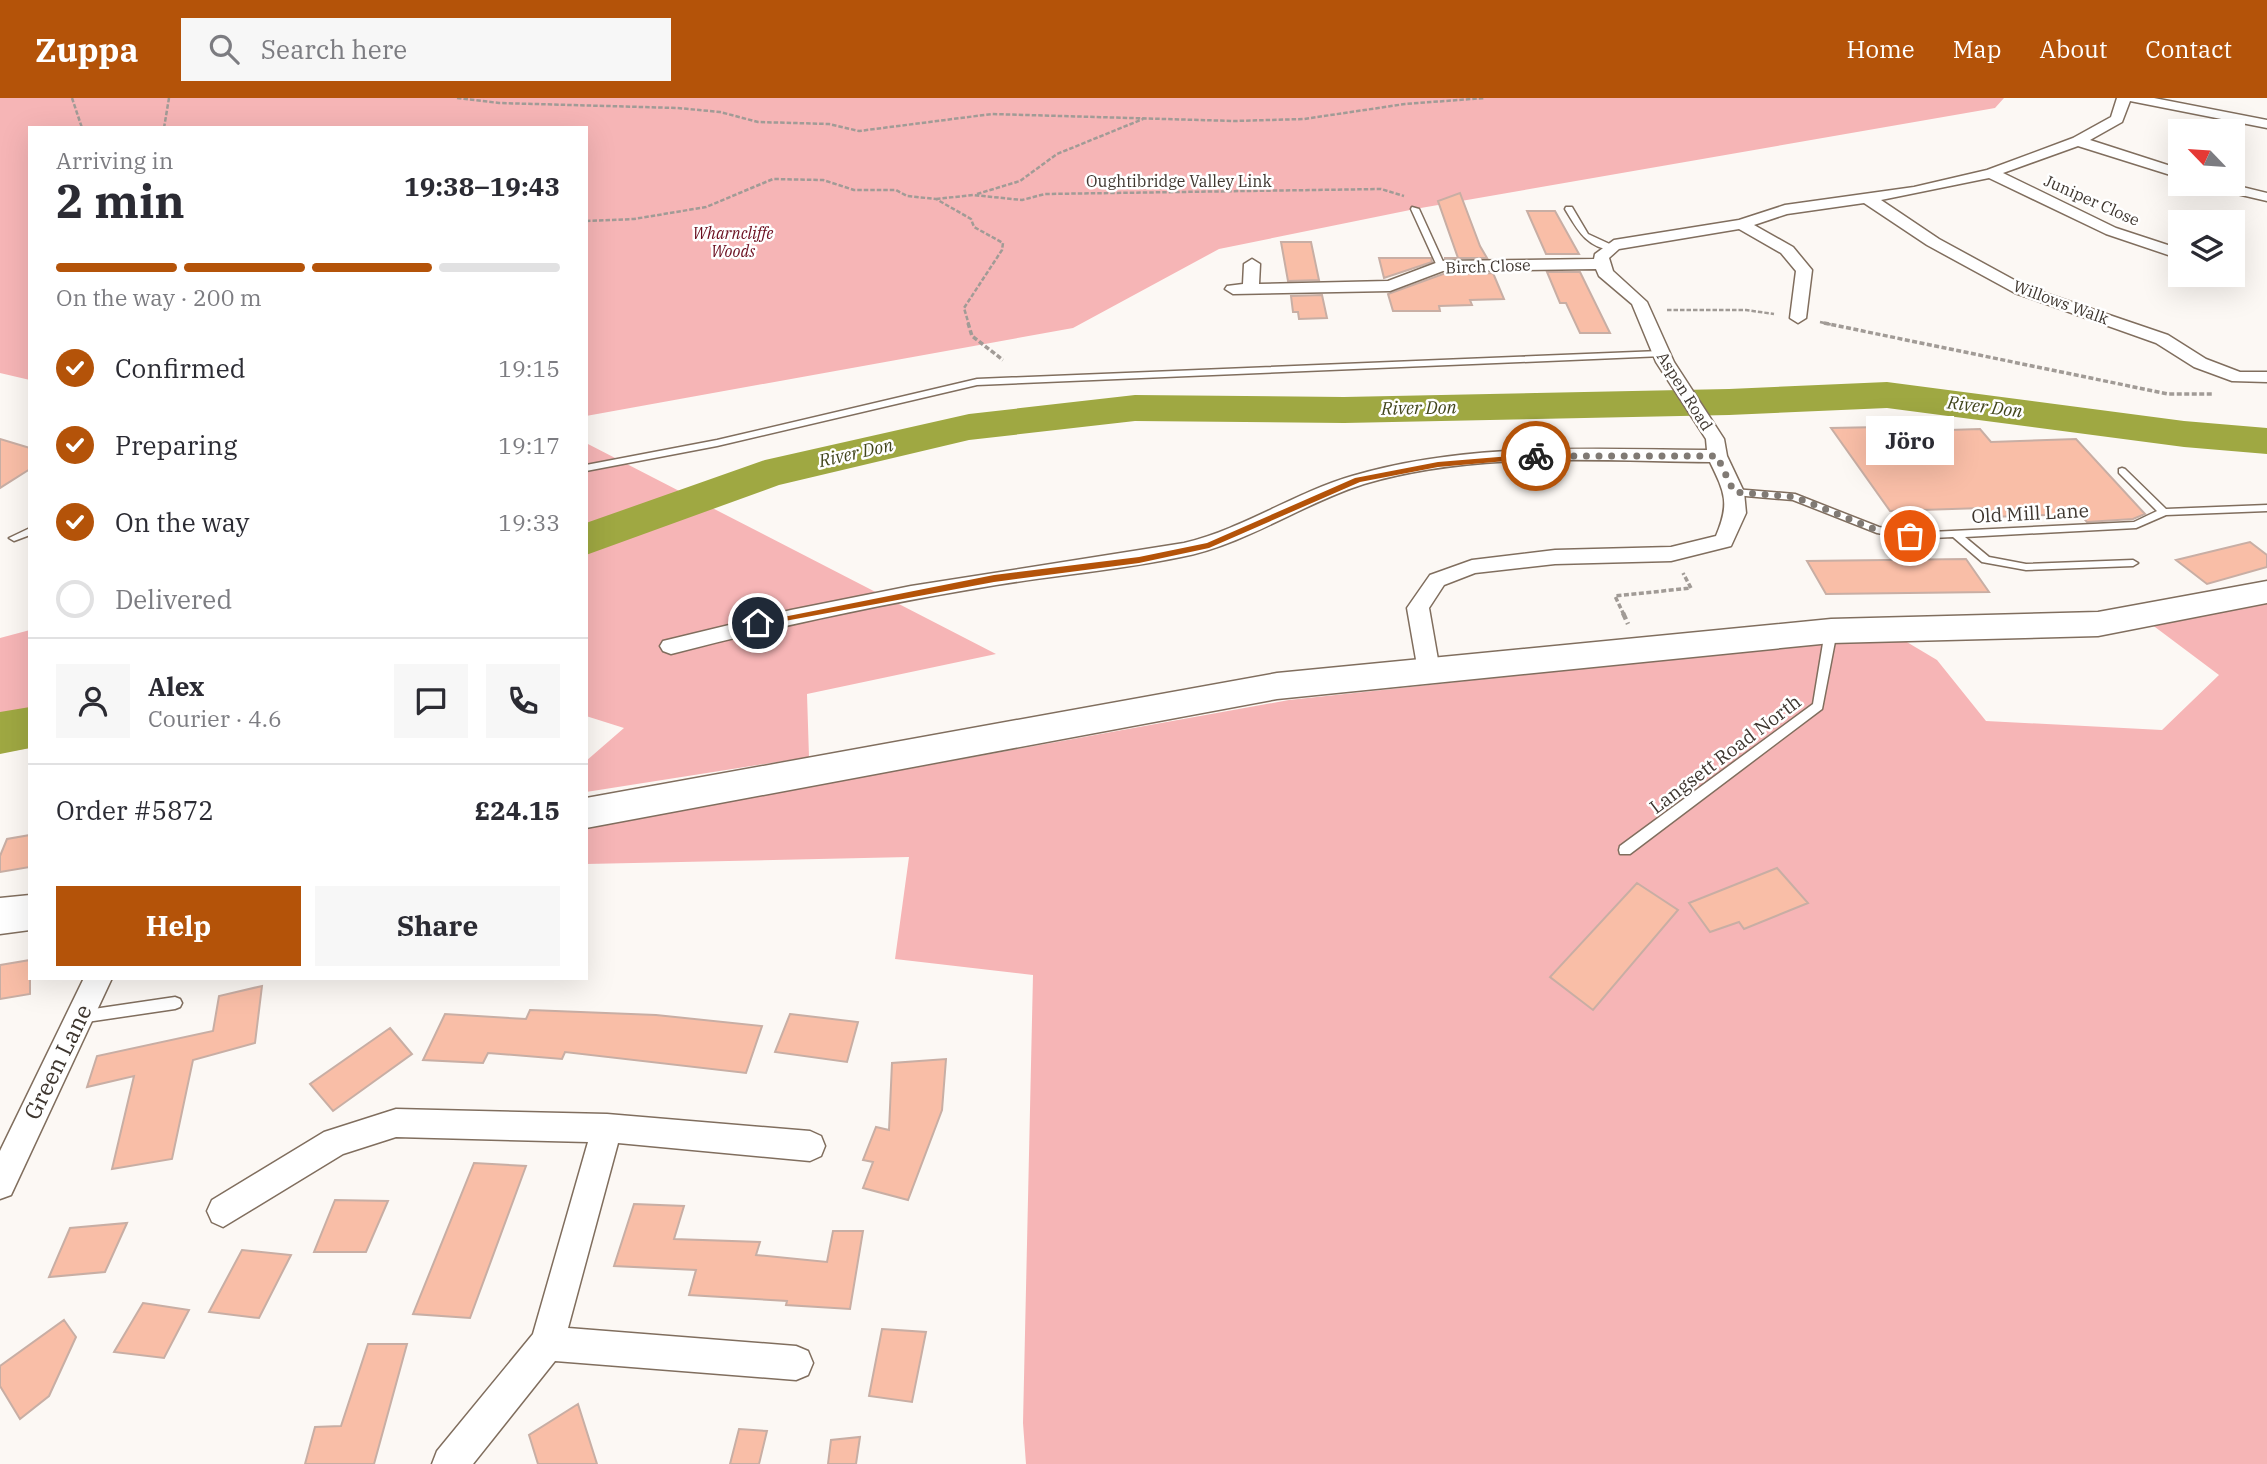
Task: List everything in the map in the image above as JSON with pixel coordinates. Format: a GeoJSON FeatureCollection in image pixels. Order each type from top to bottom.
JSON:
{"type":"FeatureCollection","features":[{"type":"Feature","properties":{"kind":"main road"},"geometry":{"type":"LineString","coordinates":[[588,813],[1278,685],[1831,631],[2098,624],[2267,592]]}},
{"type":"Feature","properties":{"kind":"main road"},"geometry":{"type":"LineString","coordinates":[[0,916],[28,912]]}},
{"type":"Feature","properties":{"kind":"street"},"geometry":{"type":"LineString","coordinates":[[1607,256],[1634,240],[1741,223],[1784,210],[1867,198],[1992,173],[2078,141],[2117,119],[2124,98]]}},
{"type":"Feature","properties":{"kind":"street"},"geometry":{"type":"LineString","coordinates":[[2134,98],[2215,110],[2267,124]]}},
{"type":"Feature","properties":{"kind":"street"},"geometry":{"type":"LineString","coordinates":[[2078,141],[2168,170]]}},
{"type":"Feature","properties":{"kind":"street","name":"Juniper Close"},"geometry":{"type":"LineString","coordinates":[[1992,173],[2111,231],[2168,250]]}},
{"type":"Feature","properties":{"kind":"street"},"geometry":{"type":"LineString","coordinates":[[2245,192],[2267,197]]}},
{"type":"Feature","properties":{"kind":"street","name":"Willows Walk"},"geometry":{"type":"LineString","coordinates":[[1867,198],[1933,242],[2021,290],[2162,339],[2200,363],[2238,377],[2267,377]]}},
{"type":"Feature","properties":{"kind":"street"},"geometry":{"type":"LineString","coordinates":[[1741,223],[1787,250],[1804,270],[1798,318]]}},
{"type":"Feature","properties":{"kind":"street","name":"Birch Close"},"geometry":{"type":"LineString","coordinates":[[1233,289],[1390,286],[1441,266],[1607,256]]}},
{"type":"Feature","properties":{"kind":"street","name":"Aspen Road"},"geometry":{"type":"LineString","coordinates":[[1607,256],[1605,273],[1639,302],[1663,358],[1716,448],[1734,492]]}},
{"type":"Feature","properties":{"kind":"street"},"geometry":{"type":"LineString","coordinates":[[1251,288],[1252,264]]}},
{"type":"Feature","properties":{"kind":"street"},"geometry":{"type":"LineString","coordinates":[[671,646],[758,623],[968,583],[1139,560],[1209,545],[1358,480],[1438,465],[1515,456],[1716,448]]}},
{"type":"Feature","properties":{"kind":"street"},"geometry":{"type":"LineString","coordinates":[[1429,671],[1418,608],[1437,580],[1472,567],[1555,557],[1671,554],[1724,541],[1736,513],[1734,492]]}},
{"type":"Feature","properties":{"kind":"street","name":"Green Lane"},"geometry":{"type":"LineString","coordinates":[[0,1184],[98,980]]}},
{"type":"Feature","properties":{"kind":"street"},"geometry":{"type":"LineString","coordinates":[[223,1211],[335,1142],[396,1123],[607,1128],[810,1146]]}},
{"type":"Feature","properties":{"kind":"street"},"geometry":{"type":"LineString","coordinates":[[450,1464],[547,1343],[607,1128]]}},
{"type":"Feature","properties":{"kind":"street"},"geometry":{"type":"LineString","coordinates":[[547,1343],[796,1363]]}},
{"type":"Feature","properties":{"kind":"lane"},"geometry":{"type":"LineString","coordinates":[[1415,209],[1441,266]]}},
{"type":"Feature","properties":{"kind":"lane"},"geometry":{"type":"LineString","coordinates":[[1569,209],[1585,236],[1607,256]]}},
{"type":"Feature","properties":{"kind":"lane"},"geometry":{"type":"LineString","coordinates":[[588,468],[717,443],[978,382],[1663,358]]}},
{"type":"Feature","properties":{"kind":"lane"},"geometry":{"type":"LineString","coordinates":[[2122,471],[2164,512]]}},
{"type":"Feature","properties":{"kind":"lane","name":"Old Mill Lane"},"geometry":{"type":"LineString","coordinates":[[1734,492],[1795,497],[1877,530],[1910,536],[2136,525],[2164,512],[2267,509]]}},
{"type":"Feature","properties":{"kind":"lane"},"geometry":{"type":"LineString","coordinates":[[14,537],[28,532]]}},
{"type":"Feature","properties":{"kind":"lane"},"geometry":{"type":"LineString","coordinates":[[1956,534],[1986,560],[2026,567],[2133,563]]}},
{"type":"Feature","properties":{"kind":"lane","name":"Langsett Road North"},"geometry":{"type":"LineString","coordinates":[[1625,850],[1818,706],[1831,631]]}},
{"type":"Feature","properties":{"kind":"lane"},"geometry":{"type":"LineString","coordinates":[[80,1017],[175,1003]]}},
{"type":"Feature","properties":{"kind":"path"},"geometry":{"type":"LineString","coordinates":[[72,98],[81,126]]}},
{"type":"Feature","properties":{"kind":"path"},"geometry":{"type":"LineString","coordinates":[[164,126],[169,98]]}},
{"type":"Feature","properties":{"kind":"path"},"geometry":{"type":"LineString","coordinates":[[457,98],[499,103],[678,108],[720,112],[758,122],[828,124],[859,131],[984,114],[1235,121],[1304,119],[1443,100],[1442,98]]}},
{"type":"Feature","properties":{"kind":"path"},"geometry":{"type":"LineString","coordinates":[[1434,101],[1485,98]]}},
{"type":"Feature","properties":{"kind":"path"},"geometry":{"type":"LineString","coordinates":[[973,195],[1020,181],[1035,173],[1057,154],[1147,118]]}},
{"type":"Feature","properties":{"kind":"path"},"geometry":{"type":"LineString","coordinates":[[588,221],[634,219],[706,207],[773,179],[823,180],[854,190],[897,190],[907,196],[936,199],[971,219],[974,228],[1003,243],[1002,250],[964,308],[972,336],[1005,361],[1007,381]]}},
{"type":"Feature","properties":{"kind":"path","name":"Oughtibridge Valley Link"},"geometry":{"type":"LineString","coordinates":[[936,199],[973,195],[1022,200],[1045,194],[1381,189],[1409,197],[1415,209]]}},
{"type":"Feature","properties":{"kind":"path"},"geometry":{"type":"LineString","coordinates":[[1642,310],[1746,310],[1798,318],[2168,394],[2218,394]]}},
{"type":"Feature","properties":{"kind":"path"},"geometry":{"type":"LineString","coordinates":[[1640,650],[1615,596],[1691,588]]}},
{"type":"Feature","properties":{"kind":"green space","name":"Wharncliffe Woods"},"geometry":{"type":"Polygon","coordinates":[[[0,98],[2004,98],[1995,108],[1415,209],[1219,249],[1073,328],[588,416],[588,126],[28,126],[28,380],[0,373],[0,98]]]}},
{"type":"Feature","properties":{"kind":"green space"},"geometry":{"type":"Polygon","coordinates":[[[588,444],[996,654],[807,694],[809,757],[588,792],[588,759],[624,728],[588,717],[588,444]]]}},
{"type":"Feature","properties":{"kind":"green space"},"geometry":{"type":"Polygon","coordinates":[[[2267,603],[2267,1464],[1026,1464],[1023,1423],[1033,975],[895,959],[909,857],[588,864],[588,827],[1289,700],[1895,635],[1937,660],[1986,721],[2162,730],[2219,675],[2151,624],[2267,603]]]}},
{"type":"Feature","properties":{"kind":"green space"},"geometry":{"type":"Polygon","coordinates":[[[28,631],[28,748],[0,753],[0,638],[28,631]]]}},
{"type":"Feature","properties":{"kind":"building"},"geometry":{"type":"Polygon","coordinates":[[[1460,193],[1487,258],[1458,258],[1438,201],[1460,193]]]}},
{"type":"Feature","properties":{"kind":"building"},"geometry":{"type":"Polygon","coordinates":[[[1527,211],[1555,211],[1579,254],[1546,254],[1527,211]]]}},
{"type":"Feature","properties":{"kind":"building"},"geometry":{"type":"Polygon","coordinates":[[[1281,242],[1311,242],[1319,280],[1288,281],[1281,242]]]}},
{"type":"Feature","properties":{"kind":"building"},"geometry":{"type":"Polygon","coordinates":[[[1379,258],[1431,258],[1432,262],[1384,278],[1379,258]]]}},
{"type":"Feature","properties":{"kind":"building"},"geometry":{"type":"Polygon","coordinates":[[[1547,272],[1580,272],[1610,333],[1580,333],[1566,303],[1560,303],[1547,272]]]}},
{"type":"Feature","properties":{"kind":"building"},"geometry":{"type":"Polygon","coordinates":[[[1493,273],[1504,299],[1470,300],[1472,305],[1439,306],[1440,311],[1393,311],[1388,294],[1443,274],[1493,273]]]}},
{"type":"Feature","properties":{"kind":"building"},"geometry":{"type":"Polygon","coordinates":[[[1322,295],[1327,318],[1299,319],[1298,312],[1293,312],[1291,296],[1322,295]]]}},
{"type":"Feature","properties":{"kind":"building"},"geometry":{"type":"Polygon","coordinates":[[[1881,427],[1886,432],[1980,429],[1991,442],[2076,439],[2145,514],[2133,519],[2087,522],[2080,514],[1990,517],[1983,508],[1890,511],[1831,428],[1881,427]]]}},
{"type":"Feature","properties":{"kind":"building"},"geometry":{"type":"Polygon","coordinates":[[[0,439],[28,447],[28,470],[0,488],[0,439]]]}},
{"type":"Feature","properties":{"kind":"building"},"geometry":{"type":"Polygon","coordinates":[[[2250,542],[2267,555],[2267,567],[2207,584],[2176,560],[2250,542]]]}},
{"type":"Feature","properties":{"kind":"building"},"geometry":{"type":"Polygon","coordinates":[[[1966,559],[1989,592],[1826,594],[1807,561],[1966,559]]]}},
{"type":"Feature","properties":{"kind":"building"},"geometry":{"type":"Polygon","coordinates":[[[28,835],[28,867],[0,872],[0,856],[7,839],[28,835]]]}},
{"type":"Feature","properties":{"kind":"building"},"geometry":{"type":"Polygon","coordinates":[[[1777,868],[1808,903],[1744,929],[1739,922],[1710,932],[1689,903],[1777,868]]]}},
{"type":"Feature","properties":{"kind":"building"},"geometry":{"type":"Polygon","coordinates":[[[1637,883],[1678,910],[1593,1010],[1550,977],[1637,883]]]}},
{"type":"Feature","properties":{"kind":"building"},"geometry":{"type":"Polygon","coordinates":[[[28,960],[30,994],[0,999],[0,965],[28,960]]]}},
{"type":"Feature","properties":{"kind":"building"},"geometry":{"type":"Polygon","coordinates":[[[262,986],[255,1043],[193,1060],[172,1159],[112,1169],[134,1076],[87,1087],[97,1056],[213,1031],[219,996],[262,986]]]}},
{"type":"Feature","properties":{"kind":"building"},"geometry":{"type":"Polygon","coordinates":[[[530,1010],[656,1015],[762,1026],[746,1073],[565,1052],[562,1059],[488,1053],[483,1063],[423,1060],[445,1014],[526,1019],[530,1010]]]}},
{"type":"Feature","properties":{"kind":"building"},"geometry":{"type":"Polygon","coordinates":[[[790,1014],[858,1022],[847,1062],[775,1052],[790,1014]]]}},
{"type":"Feature","properties":{"kind":"building"},"geometry":{"type":"Polygon","coordinates":[[[390,1028],[412,1054],[333,1111],[310,1084],[390,1028]]]}},
{"type":"Feature","properties":{"kind":"building"},"geometry":{"type":"Polygon","coordinates":[[[946,1059],[942,1110],[908,1200],[863,1188],[873,1162],[863,1160],[876,1127],[889,1130],[892,1063],[946,1059]]]}},
{"type":"Feature","properties":{"kind":"building"},"geometry":{"type":"Polygon","coordinates":[[[474,1163],[526,1166],[470,1318],[413,1314],[474,1163]]]}},
{"type":"Feature","properties":{"kind":"building"},"geometry":{"type":"Polygon","coordinates":[[[335,1200],[388,1201],[366,1252],[314,1252],[335,1200]]]}},
{"type":"Feature","properties":{"kind":"building"},"geometry":{"type":"Polygon","coordinates":[[[634,1204],[684,1206],[674,1239],[760,1242],[756,1255],[827,1262],[833,1231],[863,1231],[850,1309],[786,1305],[787,1301],[689,1295],[696,1270],[614,1266],[634,1204]]]}},
{"type":"Feature","properties":{"kind":"building"},"geometry":{"type":"Polygon","coordinates":[[[127,1223],[105,1272],[49,1277],[70,1228],[127,1223]]]}},
{"type":"Feature","properties":{"kind":"building"},"geometry":{"type":"Polygon","coordinates":[[[242,1250],[291,1255],[259,1318],[209,1312],[242,1250]]]}},
{"type":"Feature","properties":{"kind":"building"},"geometry":{"type":"Polygon","coordinates":[[[143,1303],[189,1310],[164,1358],[114,1352],[143,1303]]]}},
{"type":"Feature","properties":{"kind":"building"},"geometry":{"type":"Polygon","coordinates":[[[64,1320],[76,1337],[49,1396],[20,1419],[0,1386],[0,1366],[64,1320]]]}},
{"type":"Feature","properties":{"kind":"building"},"geometry":{"type":"Polygon","coordinates":[[[882,1329],[926,1332],[912,1402],[869,1396],[882,1329]]]}},
{"type":"Feature","properties":{"kind":"building"},"geometry":{"type":"Polygon","coordinates":[[[368,1344],[407,1344],[374,1464],[305,1464],[315,1427],[341,1426],[368,1344]]]}},
{"type":"Feature","properties":{"kind":"building"},"geometry":{"type":"Polygon","coordinates":[[[578,1404],[597,1464],[538,1464],[529,1435],[578,1404]]]}},
{"type":"Feature","properties":{"kind":"building"},"geometry":{"type":"Polygon","coordinates":[[[739,1429],[767,1431],[759,1464],[730,1464],[739,1429]]]}},
{"type":"Feature","properties":{"kind":"building"},"geometry":{"type":"Polygon","coordinates":[[[860,1437],[856,1464],[828,1464],[831,1440],[860,1437]]]}},
{"type":"Feature","properties":{"kind":"waterway","name":"River Don"},"geometry":{"type":"LineString","coordinates":[[588,539],[765,474],[969,427],[1135,408],[1344,410],[1729,402],[1887,395],[2184,434],[2267,441]]}},
{"type":"Feature","properties":{"kind":"waterway","name":"River Don"},"geometry":{"type":"LineString","coordinates":[[0,733],[28,727]]}},
{"type":"Feature","properties":{"kind":"way so far"},"geometry":{"type":"LineString","coordinates":[[1536,456],[1717,456],[1734,492],[1795,497],[1877,530],[1910,536]]}},
{"type":"Feature","properties":{"kind":"place","name":"Jöro"},"geometry":{"type":"Point","coordinates":[1910,536]}},
{"type":"Feature","properties":{"kind":"route"},"geometry":{"type":"LineString","coordinates":[[758,623],[994,578],[1139,560],[1209,545],[1358,480],[1438,465],[1536,456]]}}]}
